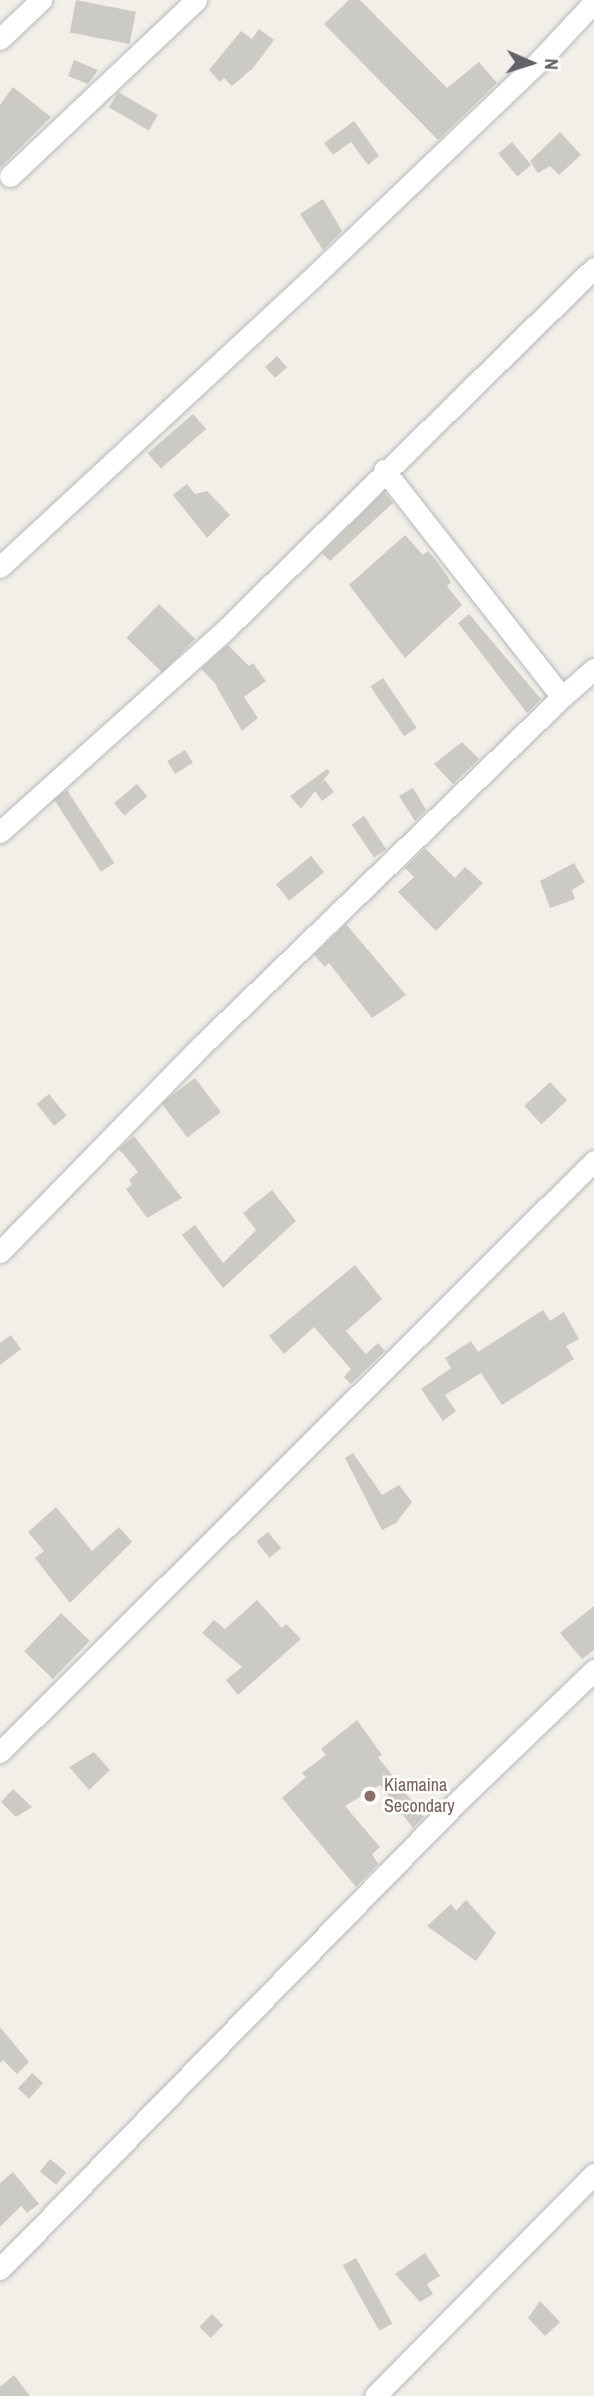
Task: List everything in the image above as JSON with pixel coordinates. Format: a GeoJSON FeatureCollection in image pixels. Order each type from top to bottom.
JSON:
{"type":"FeatureCollection","features":[{"type":"Feature","properties":{"kind":"street"},"geometry":{"type":"LineString","coordinates":[[0,39],[41,0]]}},
{"type":"Feature","properties":{"kind":"street"},"geometry":{"type":"LineString","coordinates":[[10,176],[196,0]]}},
{"type":"Feature","properties":{"kind":"street"},"geometry":{"type":"LineString","coordinates":[[0,567],[310,281],[540,60],[594,2]]}},
{"type":"Feature","properties":{"kind":"street"},"geometry":{"type":"LineString","coordinates":[[0,832],[227,628],[384,470],[594,268]]}},
{"type":"Feature","properties":{"kind":"street"},"geometry":{"type":"LineString","coordinates":[[384,470],[562,696]]}},
{"type":"Feature","properties":{"kind":"street"},"geometry":{"type":"LineString","coordinates":[[0,1252],[202,1045],[562,696],[594,669]]}},
{"type":"Feature","properties":{"kind":"street"},"geometry":{"type":"LineString","coordinates":[[0,1752],[594,1161]]}},
{"type":"Feature","properties":{"kind":"street"},"geometry":{"type":"LineString","coordinates":[[0,2269],[456,1803],[594,1670]]}},
{"type":"Feature","properties":{"kind":"street"},"geometry":{"type":"LineString","coordinates":[[375,2396],[594,2174]]}},
{"type":"Feature","properties":{"kind":"building"},"geometry":{"type":"Polygon","coordinates":[[[76,0],[136,12],[130,44],[70,32],[76,0]]]}},
{"type":"Feature","properties":{"kind":"building"},"geometry":{"type":"Polygon","coordinates":[[[349,0],[360,0],[447,88],[479,62],[497,83],[438,140],[324,24],[349,0]]]}},
{"type":"Feature","properties":{"kind":"building"},"geometry":{"type":"Polygon","coordinates":[[[259,29],[274,40],[253,68],[232,86],[224,78],[220,82],[209,70],[241,31],[252,39],[259,29]]]}},
{"type":"Feature","properties":{"kind":"building"},"geometry":{"type":"Polygon","coordinates":[[[74,60],[98,70],[88,84],[68,76],[74,60]]]}},
{"type":"Feature","properties":{"kind":"building"},"geometry":{"type":"Polygon","coordinates":[[[13,87],[51,117],[0,168],[0,105],[13,87]]]}},
{"type":"Feature","properties":{"kind":"building"},"geometry":{"type":"Polygon","coordinates":[[[118,92],[158,115],[149,131],[109,108],[118,92]]]}},
{"type":"Feature","properties":{"kind":"building"},"geometry":{"type":"Polygon","coordinates":[[[354,121],[379,156],[368,165],[351,142],[333,155],[324,143],[354,121]]]}},
{"type":"Feature","properties":{"kind":"building"},"geometry":{"type":"Polygon","coordinates":[[[560,132],[581,155],[559,175],[550,166],[538,173],[530,161],[560,132]]]}},
{"type":"Feature","properties":{"kind":"building"},"geometry":{"type":"Polygon","coordinates":[[[512,142],[531,165],[517,177],[498,154],[512,142]]]}},
{"type":"Feature","properties":{"kind":"building"},"geometry":{"type":"Polygon","coordinates":[[[323,199],[342,231],[323,250],[300,214],[323,199]]]}},
{"type":"Feature","properties":{"kind":"building"},"geometry":{"type":"Polygon","coordinates":[[[277,356],[287,367],[275,378],[265,367],[277,356]]]}},
{"type":"Feature","properties":{"kind":"building"},"geometry":{"type":"Polygon","coordinates":[[[193,414],[206,429],[161,468],[148,453],[193,414]]]}},
{"type":"Feature","properties":{"kind":"building"},"geometry":{"type":"Polygon","coordinates":[[[187,484],[195,494],[207,491],[230,515],[207,538],[173,495],[187,484]]]}},
{"type":"Feature","properties":{"kind":"building"},"geometry":{"type":"Polygon","coordinates":[[[384,492],[393,503],[330,561],[322,553],[384,492]]]}},
{"type":"Feature","properties":{"kind":"building"},"geometry":{"type":"Polygon","coordinates":[[[405,535],[423,555],[428,551],[439,564],[451,582],[447,586],[462,605],[405,658],[349,585],[405,535]]]}},
{"type":"Feature","properties":{"kind":"building"},"geometry":{"type":"Polygon","coordinates":[[[159,604],[195,639],[162,673],[126,638],[159,604]]]}},
{"type":"Feature","properties":{"kind":"building"},"geometry":{"type":"Polygon","coordinates":[[[469,614],[541,699],[527,713],[458,623],[469,614]]]}},
{"type":"Feature","properties":{"kind":"building"},"geometry":{"type":"Polygon","coordinates":[[[228,645],[249,666],[253,663],[266,681],[244,697],[258,718],[242,731],[214,682],[201,669],[228,645]]]}},
{"type":"Feature","properties":{"kind":"building"},"geometry":{"type":"Polygon","coordinates":[[[383,678],[417,728],[404,736],[371,686],[383,678]]]}},
{"type":"Feature","properties":{"kind":"building"},"geometry":{"type":"Polygon","coordinates":[[[462,742],[479,759],[453,784],[434,764],[462,742]]]}},
{"type":"Feature","properties":{"kind":"building"},"geometry":{"type":"Polygon","coordinates":[[[185,750],[193,763],[175,774],[167,761],[185,750]]]}},
{"type":"Feature","properties":{"kind":"building"},"geometry":{"type":"Polygon","coordinates":[[[327,769],[330,772],[322,782],[325,780],[334,792],[322,801],[315,791],[301,809],[290,796],[327,769]]]}},
{"type":"Feature","properties":{"kind":"building"},"geometry":{"type":"Polygon","coordinates":[[[137,784],[147,796],[124,816],[114,803],[137,784]]]}},
{"type":"Feature","properties":{"kind":"building"},"geometry":{"type":"Polygon","coordinates":[[[413,788],[426,810],[415,821],[399,796],[413,788]]]}},
{"type":"Feature","properties":{"kind":"building"},"geometry":{"type":"Polygon","coordinates":[[[67,790],[114,863],[101,872],[54,799],[67,790]]]}},
{"type":"Feature","properties":{"kind":"building"},"geometry":{"type":"Polygon","coordinates":[[[364,816],[386,849],[374,858],[352,824],[364,816]]]}},
{"type":"Feature","properties":{"kind":"building"},"geometry":{"type":"Polygon","coordinates":[[[425,848],[455,878],[465,867],[483,883],[436,931],[398,892],[414,877],[405,868],[425,848]]]}},
{"type":"Feature","properties":{"kind":"building"},"geometry":{"type":"Polygon","coordinates":[[[311,856],[324,872],[289,901],[276,884],[311,856]]]}},
{"type":"Feature","properties":{"kind":"building"},"geometry":{"type":"Polygon","coordinates":[[[574,863],[585,882],[572,890],[575,899],[550,908],[540,881],[574,863]]]}},
{"type":"Feature","properties":{"kind":"building"},"geometry":{"type":"Polygon","coordinates":[[[346,924],[406,995],[372,1018],[329,963],[325,967],[314,955],[346,924]]]}},
{"type":"Feature","properties":{"kind":"building"},"geometry":{"type":"Polygon","coordinates":[[[195,1078],[221,1112],[187,1138],[161,1103],[195,1078]]]}},
{"type":"Feature","properties":{"kind":"building"},"geometry":{"type":"Polygon","coordinates":[[[550,1082],[567,1100],[541,1124],[524,1106],[550,1082]]]}},
{"type":"Feature","properties":{"kind":"building"},"geometry":{"type":"Polygon","coordinates":[[[49,1094],[67,1116],[54,1126],[37,1104],[49,1094]]]}},
{"type":"Feature","properties":{"kind":"building"},"geometry":{"type":"Polygon","coordinates":[[[134,1136],[182,1198],[147,1218],[126,1189],[132,1185],[129,1180],[138,1172],[119,1149],[134,1136]]]}},
{"type":"Feature","properties":{"kind":"building"},"geometry":{"type":"Polygon","coordinates":[[[272,1190],[296,1221],[223,1288],[182,1235],[195,1225],[223,1263],[256,1230],[243,1213],[272,1190]]]}},
{"type":"Feature","properties":{"kind":"building"},"geometry":{"type":"Polygon","coordinates":[[[355,1265],[382,1299],[346,1331],[366,1354],[378,1343],[385,1351],[351,1384],[344,1377],[351,1369],[314,1327],[284,1354],[269,1336],[355,1265]]]}},
{"type":"Feature","properties":{"kind":"building"},"geometry":{"type":"Polygon","coordinates":[[[543,1310],[550,1321],[564,1312],[579,1339],[566,1346],[574,1359],[502,1405],[481,1373],[445,1395],[456,1411],[443,1421],[421,1389],[451,1368],[445,1358],[471,1341],[478,1352],[543,1310]]]}},
{"type":"Feature","properties":{"kind":"building"},"geometry":{"type":"Polygon","coordinates":[[[11,1335],[21,1349],[0,1365],[0,1343],[11,1335]]]}},
{"type":"Feature","properties":{"kind":"building"},"geometry":{"type":"Polygon","coordinates":[[[353,1453],[382,1495],[399,1485],[412,1502],[396,1523],[382,1530],[345,1458],[353,1453]]]}},
{"type":"Feature","properties":{"kind":"building"},"geometry":{"type":"Polygon","coordinates":[[[56,1507],[92,1551],[119,1527],[132,1542],[70,1603],[35,1558],[44,1551],[28,1532],[56,1507]]]}},
{"type":"Feature","properties":{"kind":"building"},"geometry":{"type":"Polygon","coordinates":[[[268,1532],[281,1548],[270,1558],[256,1541],[268,1532]]]}},
{"type":"Feature","properties":{"kind":"building"},"geometry":{"type":"Polygon","coordinates":[[[257,1600],[282,1628],[286,1624],[301,1639],[238,1695],[226,1680],[242,1667],[202,1633],[214,1620],[225,1629],[257,1600]]]}},
{"type":"Feature","properties":{"kind":"building"},"geometry":{"type":"Polygon","coordinates":[[[594,1606],[594,1650],[582,1659],[560,1633],[594,1606]]]}},
{"type":"Feature","properties":{"kind":"building"},"geometry":{"type":"Polygon","coordinates":[[[61,1613],[90,1641],[53,1679],[24,1651],[61,1613]]]}},
{"type":"Feature","properties":{"kind":"building"},"geometry":{"type":"Polygon","coordinates":[[[357,1720],[382,1755],[378,1757],[424,1817],[413,1828],[380,1785],[345,1806],[380,1847],[372,1854],[378,1864],[356,1887],[282,1798],[306,1777],[302,1773],[326,1755],[321,1749],[357,1720]]]}},
{"type":"Feature","properties":{"kind":"building"},"geometry":{"type":"Polygon","coordinates":[[[94,1752],[110,1770],[89,1790],[69,1767],[94,1752]]]}},
{"type":"Feature","properties":{"kind":"building"},"geometry":{"type":"Polygon","coordinates":[[[13,1789],[32,1807],[16,1817],[1,1802],[13,1789]]]}},
{"type":"Feature","properties":{"kind":"building"},"geometry":{"type":"Polygon","coordinates":[[[466,1900],[496,1933],[476,1961],[427,1926],[451,1904],[456,1911],[466,1900]]]}},
{"type":"Feature","properties":{"kind":"building"},"geometry":{"type":"Polygon","coordinates":[[[0,2027],[29,2062],[17,2074],[3,2060],[0,2063],[0,2027]]]}},
{"type":"Feature","properties":{"kind":"building"},"geometry":{"type":"Polygon","coordinates":[[[32,2073],[43,2083],[29,2099],[18,2089],[32,2073]]]}},
{"type":"Feature","properties":{"kind":"building"},"geometry":{"type":"Polygon","coordinates":[[[50,2159],[66,2172],[56,2185],[40,2171],[50,2159]]]}},
{"type":"Feature","properties":{"kind":"building"},"geometry":{"type":"Polygon","coordinates":[[[13,2172],[39,2204],[27,2213],[21,2206],[0,2227],[0,2183],[13,2172]]]}},
{"type":"Feature","properties":{"kind":"building"},"geometry":{"type":"Polygon","coordinates":[[[425,2253],[440,2276],[427,2284],[433,2294],[420,2302],[395,2274],[425,2253]]]}},
{"type":"Feature","properties":{"kind":"building"},"geometry":{"type":"Polygon","coordinates":[[[356,2258],[392,2324],[379,2331],[343,2265],[356,2258]]]}},
{"type":"Feature","properties":{"kind":"building"},"geometry":{"type":"Polygon","coordinates":[[[540,2301],[560,2322],[545,2336],[528,2318],[540,2301]]]}},
{"type":"Feature","properties":{"kind":"building"},"geometry":{"type":"Polygon","coordinates":[[[212,2314],[223,2325],[211,2338],[199,2327],[212,2314]]]}},
{"type":"Feature","properties":{"kind":"building"},"geometry":{"type":"Polygon","coordinates":[[[14,2375],[30,2396],[0,2396],[0,2387],[14,2375]]]}},
{"type":"Feature","properties":{"kind":"place","name":"Kiamaina Secondary"},"geometry":{"type":"Point","coordinates":[370,1796]}}]}
